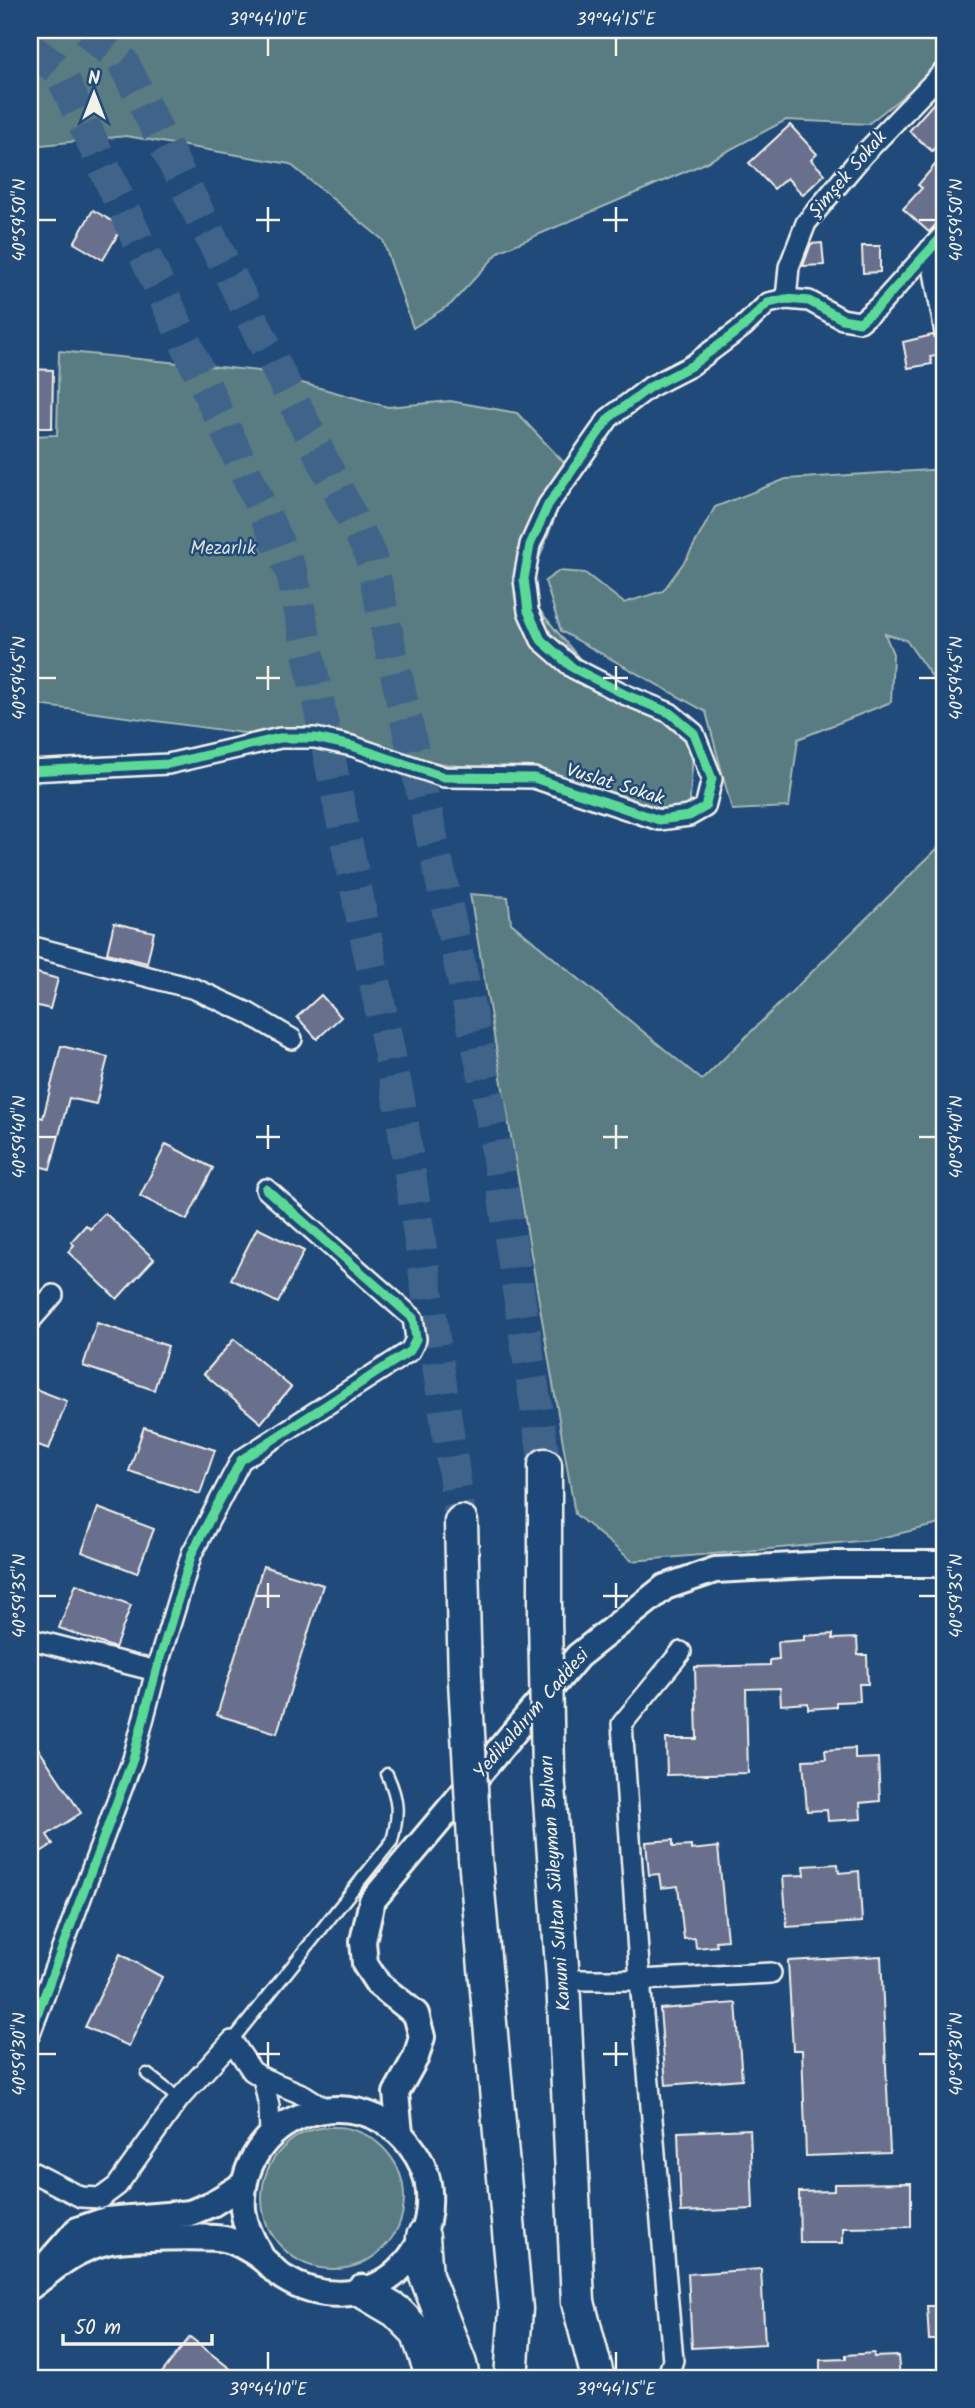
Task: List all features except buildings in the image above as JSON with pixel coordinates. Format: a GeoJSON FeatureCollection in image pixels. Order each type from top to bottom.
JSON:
{"type":"FeatureCollection","features":[{"type":"Feature","properties":{"kind":"main road","name":"Kanuni Sultan Süleyman Bulvarı"},"geometry":{"type":"LineString","coordinates":[[545,1465],[548,1773],[563,1980],[578,2302],[598,2378]]}},
{"type":"Feature","properties":{"kind":"main road"},"geometry":{"type":"LineString","coordinates":[[461,1522],[475,1858],[516,2309],[511,2378]]}},
{"type":"Feature","properties":{"kind":"main road"},"geometry":{"type":"LineString","coordinates":[[424,2237],[426,2276],[463,2378]]}},
{"type":"Feature","properties":{"kind":"main road"},"geometry":{"type":"LineString","coordinates":[[362,2291],[396,2311],[417,2332],[433,2378]]}},
{"type":"Feature","properties":{"kind":"street","name":"Şimşek Sokak"},"geometry":{"type":"LineString","coordinates":[[786,299],[789,267],[806,223],[863,155],[945,69]]}},
{"type":"Feature","properties":{"kind":"street"},"geometry":{"type":"LineString","coordinates":[[786,299],[810,301],[842,319],[860,322],[879,306],[945,233]]}},
{"type":"Feature","properties":{"kind":"street"},"geometry":{"type":"LineString","coordinates":[[930,249],[945,333]]}},
{"type":"Feature","properties":{"kind":"street","name":"Vuslat Sokak"},"geometry":{"type":"LineString","coordinates":[[30,771],[168,764],[280,738],[315,738],[352,746],[444,777],[534,778],[659,820],[689,816],[705,807],[712,779],[694,733],[670,713],[626,695],[573,668],[541,640],[528,611],[524,579],[530,545],[548,505],[609,418],[650,387],[691,366],[743,327],[768,303],[786,299]]}},
{"type":"Feature","properties":{"kind":"street"},"geometry":{"type":"LineString","coordinates":[[30,946],[195,989],[248,1013],[292,1039]]}},
{"type":"Feature","properties":{"kind":"street"},"geometry":{"type":"LineString","coordinates":[[30,2034],[133,1759],[156,1671],[192,1553],[240,1460],[410,1351],[416,1339],[413,1318],[266,1189]]}},
{"type":"Feature","properties":{"kind":"street"},"geometry":{"type":"LineString","coordinates":[[30,1321],[53,1295]]}},
{"type":"Feature","properties":{"kind":"street","name":"Yedikaldırım Caddesi"},"geometry":{"type":"LineString","coordinates":[[396,2093],[416,2057],[422,2037],[416,2014],[378,1984],[365,1964],[363,1941],[372,1900],[578,1657],[665,1587],[715,1570],[831,1564],[945,1564]]}},
{"type":"Feature","properties":{"kind":"street"},"geometry":{"type":"LineString","coordinates":[[30,1639],[156,1671]]}},
{"type":"Feature","properties":{"kind":"street"},"geometry":{"type":"LineString","coordinates":[[667,2378],[673,2360],[640,1980],[622,1724],[681,1652]]}},
{"type":"Feature","properties":{"kind":"street"},"geometry":{"type":"LineString","coordinates":[[563,1980],[640,1980],[771,1973]]}},
{"type":"Feature","properties":{"kind":"street"},"geometry":{"type":"LineString","coordinates":[[30,2171],[81,2197],[101,2198],[117,2186],[180,2099],[232,2041],[252,2071],[304,2095],[326,2109]]}},
{"type":"Feature","properties":{"kind":"street"},"geometry":{"type":"LineString","coordinates":[[263,2078],[269,2106],[270,2135]]}},
{"type":"Feature","properties":{"kind":"street"},"geometry":{"type":"LineString","coordinates":[[362,2111],[396,2093],[400,2133]]}},
{"type":"Feature","properties":{"kind":"street"},"geometry":{"type":"LineString","coordinates":[[30,2286],[77,2253],[106,2242],[195,2237],[227,2239],[262,2258],[282,2277],[307,2290],[334,2295],[362,2291],[388,2280],[409,2261],[424,2237],[430,2210],[428,2181],[418,2155],[400,2133],[382,2120],[362,2111],[326,2109],[296,2117],[270,2135],[254,2158],[244,2184],[243,2210],[249,2235],[262,2258]]}},
{"type":"Feature","properties":{"kind":"street"},"geometry":{"type":"LineString","coordinates":[[30,2286],[77,2230],[106,2220],[190,2213],[212,2204],[244,2184]]}},
{"type":"Feature","properties":{"kind":"lane"},"geometry":{"type":"LineString","coordinates":[[232,2041],[392,1841],[398,1821],[396,1794],[387,1774]]}},
{"type":"Feature","properties":{"kind":"lane"},"geometry":{"type":"LineString","coordinates":[[147,2074],[180,2099]]}},
{"type":"Feature","properties":{"kind":"green space"},"geometry":{"type":"Polygon","coordinates":[[[30,30],[945,30],[945,63],[868,124],[786,120],[703,164],[500,251],[451,304],[413,328],[383,240],[290,164],[126,136],[42,145],[30,138],[30,30]]]}},
{"type":"Feature","properties":{"kind":"green space","name":"Mezarlık"},"geometry":{"type":"Polygon","coordinates":[[[59,351],[259,371],[388,407],[450,401],[517,413],[572,471],[526,594],[597,680],[694,733],[689,816],[534,778],[280,738],[30,704],[30,436],[57,435],[59,351]]]}},
{"type":"Feature","properties":{"kind":"green space"},"geometry":{"type":"Polygon","coordinates":[[[945,469],[945,695],[906,640],[885,634],[893,654],[891,702],[798,739],[789,807],[732,810],[706,712],[561,631],[545,581],[559,571],[585,573],[624,603],[663,591],[687,558],[715,507],[786,479],[945,469]]]}},
{"type":"Feature","properties":{"kind":"green space"},"geometry":{"type":"Polygon","coordinates":[[[945,841],[945,1523],[871,1540],[632,1561],[575,1514],[470,894],[508,897],[511,923],[702,1080],[945,841]]]}},
{"type":"Feature","properties":{"kind":"green space"},"geometry":{"type":"Polygon","coordinates":[[[333,2127],[360,2132],[383,2148],[399,2171],[404,2198],[399,2225],[383,2248],[360,2264],[333,2269],[306,2264],[283,2248],[267,2225],[262,2198],[267,2171],[283,2148],[306,2132],[333,2127]]]}},
{"type":"Feature","properties":{"kind":"tunnel"},"geometry":{"type":"LineString","coordinates":[[86,30],[123,62],[370,554],[488,1094],[545,1465]]}},
{"type":"Feature","properties":{"kind":"tunnel"},"geometry":{"type":"LineString","coordinates":[[30,49],[59,70],[292,573],[400,1105],[461,1522]]}},
{"type":"Feature","properties":{"kind":"cycle path"},"geometry":{"type":"LineString","coordinates":[[30,771],[168,764],[280,738],[315,738],[352,746],[444,777],[534,778],[659,820],[689,816],[705,807],[712,779],[694,733],[670,713],[626,695],[573,668],[541,640],[528,611],[524,579],[530,545],[548,505],[609,418],[650,387],[691,366],[743,327],[768,303],[786,299],[809,301],[842,319],[860,322],[879,306],[945,233]]}},
{"type":"Feature","properties":{"kind":"cycle path"},"geometry":{"type":"LineString","coordinates":[[30,2034],[133,1759],[156,1671],[192,1553],[241,1460],[410,1351],[416,1339],[413,1318],[266,1189]]}}]}
